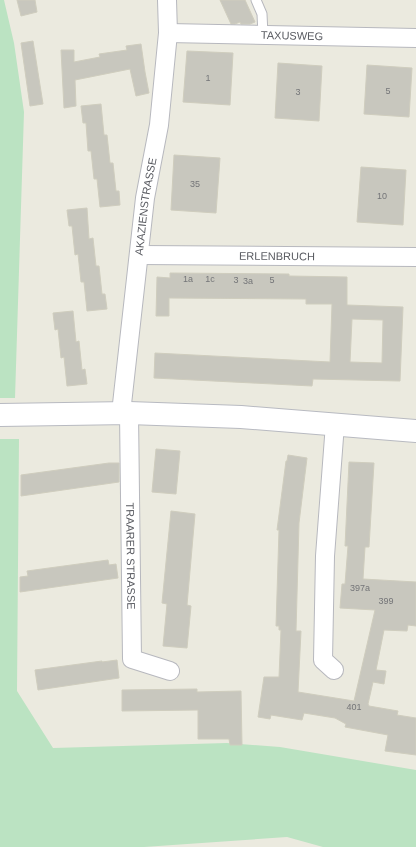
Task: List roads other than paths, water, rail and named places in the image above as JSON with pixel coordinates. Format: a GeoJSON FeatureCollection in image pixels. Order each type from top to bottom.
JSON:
{"type":"FeatureCollection","features":[{"type":"Feature","properties":{"kind":"street","name":"AKAZIENSTRASSE"},"geometry":{"type":"LineString","coordinates":[[125,412],[145,198],[159,125],[168,33],[167,0]]}},
{"type":"Feature","properties":{"kind":"street","name":"TAXUSWEG"},"geometry":{"type":"LineString","coordinates":[[168,33],[416,38]]}},
{"type":"Feature","properties":{"kind":"street","name":"ERLENBRUCH"},"geometry":{"type":"LineString","coordinates":[[139,255],[416,257]]}},
{"type":"Feature","properties":{"kind":"street"},"geometry":{"type":"LineString","coordinates":[[0,415],[125,412],[241,417],[416,431]]}},
{"type":"Feature","properties":{"kind":"street","name":"TRAARER STRASSE"},"geometry":{"type":"LineString","coordinates":[[125,412],[132,659],[170,671]]}},
{"type":"Feature","properties":{"kind":"street"},"geometry":{"type":"LineString","coordinates":[[334,670],[323,660],[325,556],[335,424]]}},
{"type":"Feature","properties":{"kind":"lane"},"geometry":{"type":"LineString","coordinates":[[256,0],[262,14],[262,35]]}}]}
